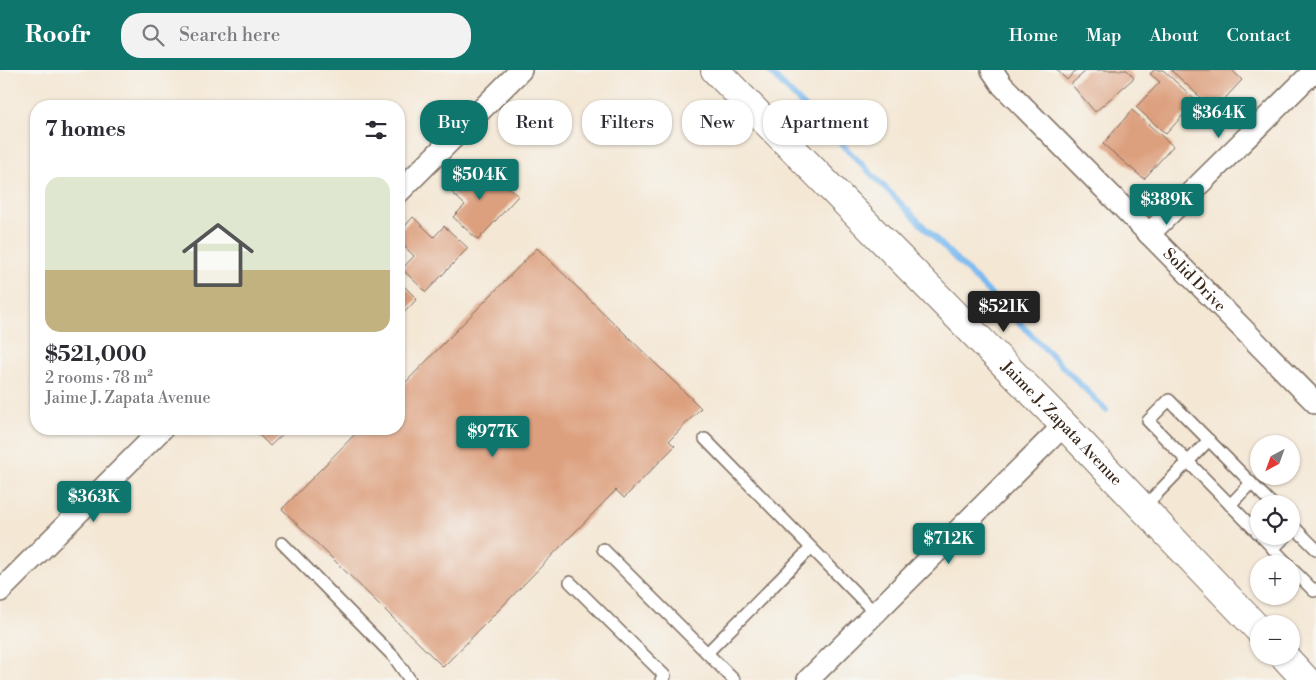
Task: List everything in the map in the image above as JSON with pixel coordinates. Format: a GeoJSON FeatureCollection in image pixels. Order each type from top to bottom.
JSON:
{"type":"FeatureCollection","features":[{"type":"Feature","properties":{"kind":"street"},"geometry":{"type":"LineString","coordinates":[[405,186],[521,70]]}},
{"type":"Feature","properties":{"kind":"street","name":"Jaime J. Zapata Avenue"},"geometry":{"type":"LineString","coordinates":[[715,70],[1064,424],[1250,621]]}},
{"type":"Feature","properties":{"kind":"street","name":"Solid Drive"},"geometry":{"type":"LineString","coordinates":[[992,70],[1002,85],[1316,403]]}},
{"type":"Feature","properties":{"kind":"street"},"geometry":{"type":"LineString","coordinates":[[1149,234],[1315,70]]}},
{"type":"Feature","properties":{"kind":"street"},"geometry":{"type":"LineString","coordinates":[[808,680],[1064,424]]}},
{"type":"Feature","properties":{"kind":"street"},"geometry":{"type":"LineString","coordinates":[[0,591],[156,435]]}},
{"type":"Feature","properties":{"kind":"street"},"geometry":{"type":"LineString","coordinates":[[1292,665],[1306,680]]}},
{"type":"Feature","properties":{"kind":"lane"},"geometry":{"type":"LineString","coordinates":[[1250,482],[1169,400],[1148,421],[1250,525]]}},
{"type":"Feature","properties":{"kind":"lane"},"geometry":{"type":"LineString","coordinates":[[705,439],[875,613]]}},
{"type":"Feature","properties":{"kind":"lane"},"geometry":{"type":"LineString","coordinates":[[1143,508],[1209,440]]}},
{"type":"Feature","properties":{"kind":"lane"},"geometry":{"type":"LineString","coordinates":[[1230,505],[1250,484]]}},
{"type":"Feature","properties":{"kind":"lane"},"geometry":{"type":"LineString","coordinates":[[1253,485],[1263,495]]}},
{"type":"Feature","properties":{"kind":"lane"},"geometry":{"type":"LineString","coordinates":[[1300,534],[1316,549]]}},
{"type":"Feature","properties":{"kind":"lane"},"geometry":{"type":"LineString","coordinates":[[282,543],[394,657],[410,680]]}},
{"type":"Feature","properties":{"kind":"lane"},"geometry":{"type":"LineString","coordinates":[[1269,545],[1279,555]]}},
{"type":"Feature","properties":{"kind":"lane"},"geometry":{"type":"LineString","coordinates":[[1273,549],[1277,545]]}},
{"type":"Feature","properties":{"kind":"lane"},"geometry":{"type":"LineString","coordinates":[[707,653],[811,548]]}},
{"type":"Feature","properties":{"kind":"lane"},"geometry":{"type":"LineString","coordinates":[[603,549],[734,680]]}},
{"type":"Feature","properties":{"kind":"lane"},"geometry":{"type":"LineString","coordinates":[[1300,577],[1314,591],[1316,589]]}},
{"type":"Feature","properties":{"kind":"lane"},"geometry":{"type":"LineString","coordinates":[[570,582],[665,676],[661,680]]}},
{"type":"Feature","properties":{"kind":"building"},"geometry":{"type":"Polygon","coordinates":[[[1057,70],[1076,70],[1067,80],[1057,70]]]}},
{"type":"Feature","properties":{"kind":"building"},"geometry":{"type":"Polygon","coordinates":[[[1087,70],[1127,70],[1134,78],[1095,112],[1071,84],[1087,70]]]}},
{"type":"Feature","properties":{"kind":"building"},"geometry":{"type":"Polygon","coordinates":[[[1154,70],[1163,70],[1210,113],[1198,126],[1184,114],[1166,134],[1136,107],[1160,82],[1150,74],[1154,70]]]}},
{"type":"Feature","properties":{"kind":"building"},"geometry":{"type":"Polygon","coordinates":[[[1171,70],[1232,70],[1242,80],[1214,110],[1171,70]]]}},
{"type":"Feature","properties":{"kind":"building"},"geometry":{"type":"Polygon","coordinates":[[[1132,110],[1173,146],[1144,179],[1103,144],[1132,110]]]}},
{"type":"Feature","properties":{"kind":"building"},"geometry":{"type":"Polygon","coordinates":[[[466,166],[486,185],[496,175],[518,196],[478,240],[453,217],[465,205],[446,187],[466,166]]]}},
{"type":"Feature","properties":{"kind":"building"},"geometry":{"type":"Polygon","coordinates":[[[413,217],[434,237],[444,226],[468,248],[426,292],[405,272],[405,266],[414,256],[405,247],[405,226],[413,217]]]}},
{"type":"Feature","properties":{"kind":"building"},"geometry":{"type":"Polygon","coordinates":[[[537,248],[701,408],[669,441],[675,446],[624,498],[616,490],[443,667],[282,509],[354,435],[405,435],[405,383],[537,248]]]}},
{"type":"Feature","properties":{"kind":"building"},"geometry":{"type":"Polygon","coordinates":[[[405,287],[417,299],[405,312],[405,287]]]}},
{"type":"Feature","properties":{"kind":"building"},"geometry":{"type":"Polygon","coordinates":[[[259,435],[282,435],[270,446],[259,435]]]}},
{"type":"Feature","properties":{"kind":"waterway"},"geometry":{"type":"LineString","coordinates":[[768,70],[1106,410]]}}]}
